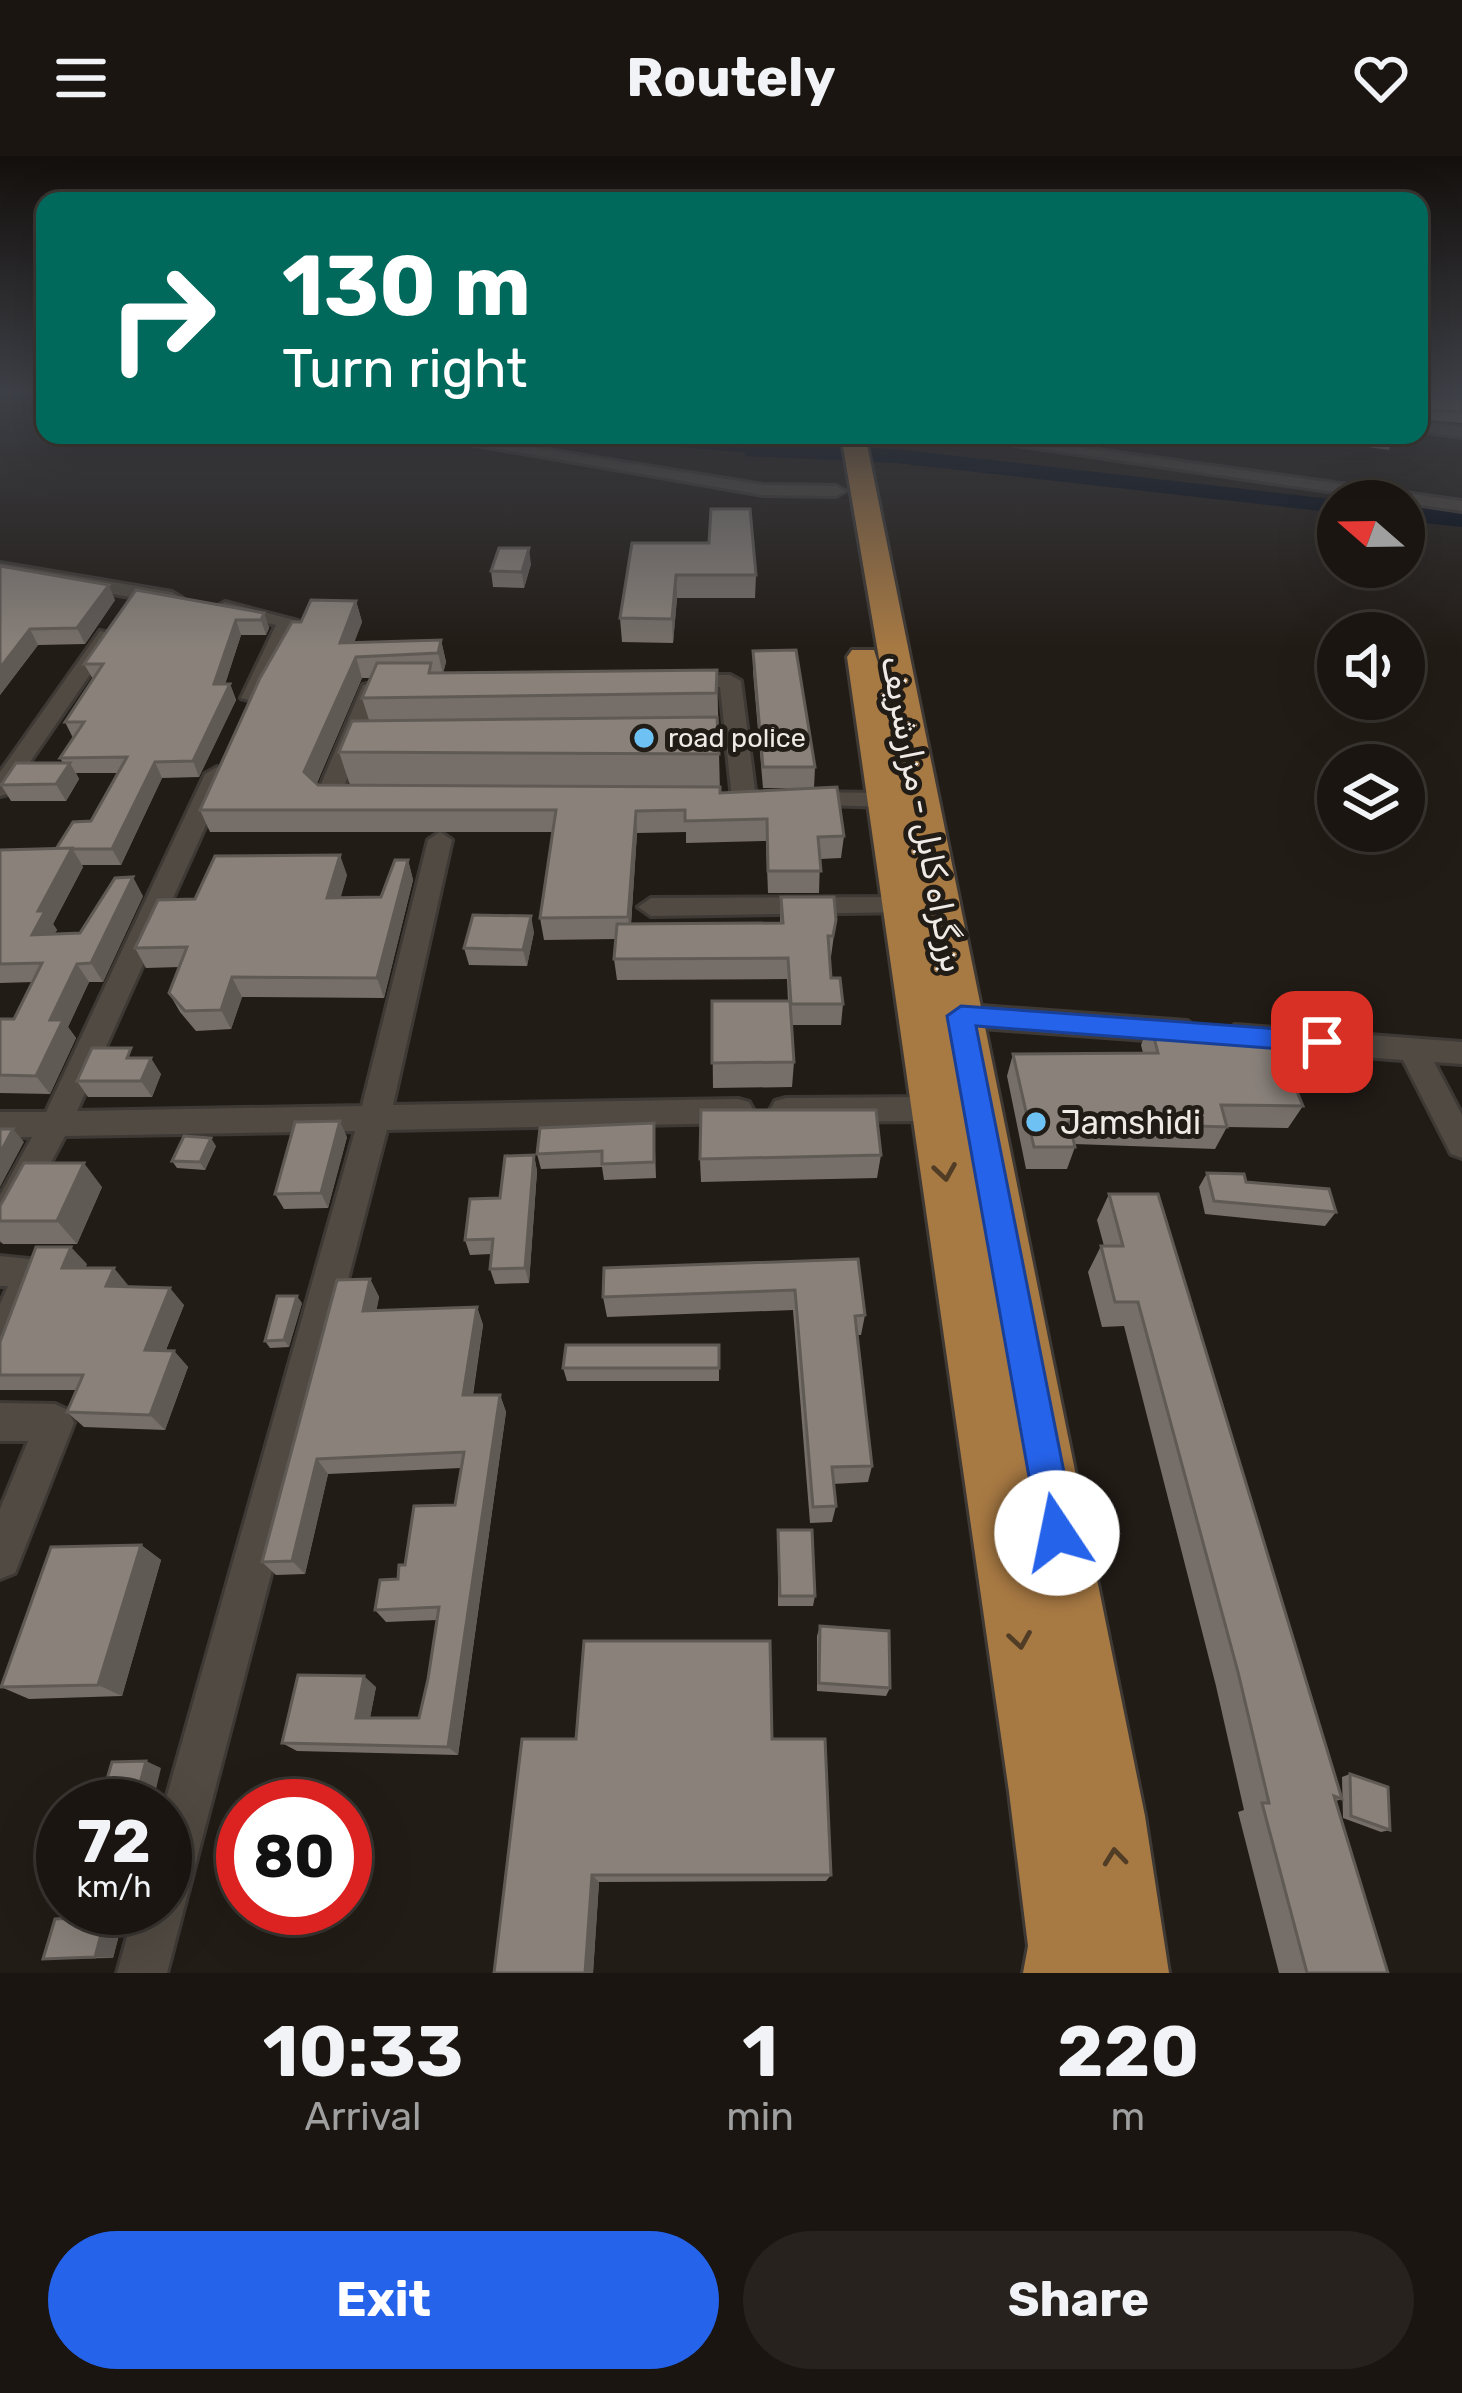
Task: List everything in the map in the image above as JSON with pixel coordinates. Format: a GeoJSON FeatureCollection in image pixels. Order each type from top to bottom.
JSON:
{"type":"FeatureCollection","features":[{"type":"Feature","properties":{"kind":"highway","name":"بزرگراه کابل - مزارشریف"},"geometry":{"type":"LineString","coordinates":[[844,479],[903,906],[940,1014],[934,1109],[1044,1792],[1065,1946],[1061,1973]]}},
{"type":"Feature","properties":{"kind":"highway","name":"بزرگراه کابل - مزارشریف"},"geometry":{"type":"LineString","coordinates":[[845,479],[940,1014],[1110,1816],[1131,1973]]}},
{"type":"Feature","properties":{"kind":"street"},"geometry":{"type":"LineString","coordinates":[[695,479],[763,490],[795,479]]}},
{"type":"Feature","properties":{"kind":"street"},"geometry":{"type":"LineString","coordinates":[[1268,479],[1462,506]]}},
{"type":"Feature","properties":{"kind":"street"},"geometry":{"type":"LineString","coordinates":[[0,569],[288,621],[55,1124],[0,1226]]}},
{"type":"Feature","properties":{"kind":"street"},"geometry":{"type":"LineString","coordinates":[[0,789],[137,591]]}},
{"type":"Feature","properties":{"kind":"street"},"geometry":{"type":"LineString","coordinates":[[659,682],[730,681],[726,738],[732,798],[886,800]]}},
{"type":"Feature","properties":{"kind":"street"},"geometry":{"type":"LineString","coordinates":[[374,796],[328,796],[361,742],[374,685],[421,684]]}},
{"type":"Feature","properties":{"kind":"street"},"geometry":{"type":"LineString","coordinates":[[192,1790],[375,1115],[440,840]]}},
{"type":"Feature","properties":{"kind":"street"},"geometry":{"type":"LineString","coordinates":[[650,907],[903,906]]}},
{"type":"Feature","properties":{"kind":"street"},"geometry":{"type":"LineString","coordinates":[[940,1014],[1462,1053]]}},
{"type":"Feature","properties":{"kind":"street"},"geometry":{"type":"LineString","coordinates":[[1412,1049],[1462,1144]]}},
{"type":"Feature","properties":{"kind":"street"},"geometry":{"type":"LineString","coordinates":[[0,1125],[934,1109]]}},
{"type":"Feature","properties":{"kind":"street"},"geometry":{"type":"LineString","coordinates":[[0,1271],[26,1270],[30,1275],[0,1347]]}},
{"type":"Feature","properties":{"kind":"street"},"geometry":{"type":"LineString","coordinates":[[0,1422],[55,1424],[0,1558]]}},
{"type":"Feature","properties":{"kind":"street"},"geometry":{"type":"LineString","coordinates":[[142,1973],[153,1935]]}},
{"type":"Feature","properties":{"kind":"building"},"geometry":{"type":"Polygon","coordinates":[[[711,509],[750,509],[756,575],[676,575],[672,619],[620,618],[632,543],[709,543],[711,509]]]}},
{"type":"Feature","properties":{"kind":"building"},"geometry":{"type":"Polygon","coordinates":[[[499,548],[529,548],[522,572],[491,571],[499,548]]]}},
{"type":"Feature","properties":{"kind":"building"},"geometry":{"type":"Polygon","coordinates":[[[0,566],[109,585],[77,628],[30,629],[0,668],[0,566]]]}},
{"type":"Feature","properties":{"kind":"building"},"geometry":{"type":"Polygon","coordinates":[[[136,590],[264,613],[261,620],[236,620],[214,684],[230,684],[193,761],[155,762],[112,849],[56,849],[73,822],[91,821],[127,757],[60,758],[84,722],[65,722],[103,664],[84,664],[136,590]]]}},
{"type":"Feature","properties":{"kind":"building"},"geometry":{"type":"Polygon","coordinates":[[[311,600],[356,601],[340,643],[441,640],[438,653],[356,657],[304,772],[318,785],[720,787],[720,793],[837,787],[844,836],[818,837],[821,871],[768,871],[767,819],[685,821],[685,810],[636,811],[628,917],[540,918],[556,810],[200,810],[260,678],[292,622],[301,622],[311,600]]]}},
{"type":"Feature","properties":{"kind":"building"},"geometry":{"type":"Polygon","coordinates":[[[796,650],[815,767],[763,767],[753,651],[796,650]]]}},
{"type":"Feature","properties":{"kind":"building"},"geometry":{"type":"Polygon","coordinates":[[[377,663],[431,663],[429,673],[717,670],[716,693],[362,698],[377,663]]]}},
{"type":"Feature","properties":{"kind":"building"},"geometry":{"type":"Polygon","coordinates":[[[717,717],[719,754],[339,752],[352,721],[717,717]]]}},
{"type":"Feature","properties":{"kind":"building"},"geometry":{"type":"Polygon","coordinates":[[[16,763],[70,763],[56,784],[1,785],[16,763]]]}},
{"type":"Feature","properties":{"kind":"building"},"geometry":{"type":"Polygon","coordinates":[[[72,848],[38,911],[45,911],[32,935],[80,933],[115,878],[133,877],[91,963],[77,964],[50,1020],[63,1020],[36,1076],[0,1075],[0,1019],[14,1019],[42,963],[0,964],[0,850],[72,848]]]}},
{"type":"Feature","properties":{"kind":"building"},"geometry":{"type":"Polygon","coordinates":[[[340,855],[327,898],[381,897],[395,860],[408,860],[377,978],[232,977],[221,1010],[185,1011],[169,993],[187,947],[135,948],[158,900],[195,899],[215,856],[340,855]]]}},
{"type":"Feature","properties":{"kind":"building"},"geometry":{"type":"Polygon","coordinates":[[[781,897],[834,897],[836,920],[833,936],[828,936],[831,978],[840,978],[843,1004],[791,1004],[788,958],[614,959],[617,924],[783,923],[781,897]]]}},
{"type":"Feature","properties":{"kind":"building"},"geometry":{"type":"Polygon","coordinates":[[[473,915],[531,916],[523,950],[464,948],[473,915]]]}},
{"type":"Feature","properties":{"kind":"building"},"geometry":{"type":"Polygon","coordinates":[[[712,1001],[790,1001],[794,1062],[712,1063],[712,1001]]]}},
{"type":"Feature","properties":{"kind":"building"},"geometry":{"type":"Polygon","coordinates":[[[1150,1022],[1200,1026],[1202,1033],[1272,1032],[1303,1106],[1221,1105],[1227,1127],[1069,1122],[1075,1147],[1034,1147],[1013,1054],[1158,1053],[1150,1022]]]}},
{"type":"Feature","properties":{"kind":"building"},"geometry":{"type":"Polygon","coordinates":[[[92,1048],[131,1048],[127,1058],[151,1058],[141,1081],[77,1081],[92,1048]]]}},
{"type":"Feature","properties":{"kind":"building"},"geometry":{"type":"Polygon","coordinates":[[[701,1110],[876,1110],[881,1155],[700,1159],[701,1110]]]}},
{"type":"Feature","properties":{"kind":"building"},"geometry":{"type":"Polygon","coordinates":[[[340,1121],[321,1193],[275,1194],[295,1122],[340,1121]]]}},
{"type":"Feature","properties":{"kind":"building"},"geometry":{"type":"Polygon","coordinates":[[[654,1123],[654,1162],[602,1164],[602,1151],[537,1154],[540,1128],[654,1123]]]}},
{"type":"Feature","properties":{"kind":"building"},"geometry":{"type":"Polygon","coordinates":[[[0,1129],[13,1129],[0,1153],[0,1129]]]}},
{"type":"Feature","properties":{"kind":"building"},"geometry":{"type":"Polygon","coordinates":[[[184,1136],[211,1138],[200,1162],[172,1161],[184,1136]]]}},
{"type":"Feature","properties":{"kind":"building"},"geometry":{"type":"Polygon","coordinates":[[[534,1155],[525,1268],[490,1269],[493,1239],[465,1240],[470,1199],[500,1198],[505,1156],[534,1155]]]}},
{"type":"Feature","properties":{"kind":"building"},"geometry":{"type":"Polygon","coordinates":[[[24,1163],[84,1163],[57,1221],[0,1221],[0,1206],[24,1163]]]}},
{"type":"Feature","properties":{"kind":"building"},"geometry":{"type":"Polygon","coordinates":[[[1207,1173],[1244,1174],[1246,1182],[1329,1189],[1336,1212],[1214,1201],[1207,1173]]]}},
{"type":"Feature","properties":{"kind":"building"},"geometry":{"type":"Polygon","coordinates":[[[1109,1194],[1158,1194],[1342,1799],[1334,1796],[1388,1973],[1307,1973],[1262,1803],[1269,1803],[1238,1672],[1138,1302],[1115,1302],[1101,1246],[1123,1246],[1109,1194]]]}},
{"type":"Feature","properties":{"kind":"building"},"geometry":{"type":"Polygon","coordinates":[[[36,1247],[71,1247],[62,1268],[114,1268],[106,1286],[170,1288],[145,1350],[174,1351],[150,1415],[67,1412],[83,1375],[0,1375],[0,1342],[36,1247]]]}},
{"type":"Feature","properties":{"kind":"building"},"geometry":{"type":"Polygon","coordinates":[[[858,1259],[865,1315],[855,1316],[872,1466],[832,1467],[836,1506],[813,1507],[795,1290],[603,1297],[604,1268],[858,1259]]]}},
{"type":"Feature","properties":{"kind":"building"},"geometry":{"type":"Polygon","coordinates":[[[370,1279],[363,1311],[477,1307],[463,1395],[500,1395],[448,1747],[282,1743],[298,1675],[364,1676],[356,1718],[419,1718],[428,1679],[439,1607],[375,1610],[380,1580],[398,1579],[399,1565],[405,1565],[414,1506],[455,1505],[464,1452],[317,1459],[292,1561],[262,1562],[337,1280],[370,1279]]]}},
{"type":"Feature","properties":{"kind":"building"},"geometry":{"type":"Polygon","coordinates":[[[277,1296],[297,1296],[284,1340],[265,1341],[277,1296]]]}},
{"type":"Feature","properties":{"kind":"building"},"geometry":{"type":"Polygon","coordinates":[[[566,1345],[719,1345],[719,1368],[563,1368],[566,1345]]]}},
{"type":"Feature","properties":{"kind":"building"},"geometry":{"type":"Polygon","coordinates":[[[778,1530],[812,1530],[815,1596],[780,1596],[778,1530]]]}},
{"type":"Feature","properties":{"kind":"building"},"geometry":{"type":"Polygon","coordinates":[[[141,1545],[98,1685],[1,1687],[51,1547],[141,1545]]]}},
{"type":"Feature","properties":{"kind":"building"},"geometry":{"type":"Polygon","coordinates":[[[820,1626],[889,1631],[890,1688],[819,1683],[820,1626]]]}},
{"type":"Feature","properties":{"kind":"building"},"geometry":{"type":"Polygon","coordinates":[[[584,1641],[770,1641],[772,1739],[825,1739],[831,1875],[592,1875],[585,1973],[494,1973],[522,1739],[576,1739],[584,1641]]]}},
{"type":"Feature","properties":{"kind":"building"},"geometry":{"type":"Polygon","coordinates":[[[146,1761],[141,1779],[107,1779],[112,1762],[146,1761]]]}},
{"type":"Feature","properties":{"kind":"building"},"geometry":{"type":"Polygon","coordinates":[[[1350,1774],[1388,1787],[1390,1830],[1351,1816],[1350,1774]]]}},
{"type":"Feature","properties":{"kind":"building"},"geometry":{"type":"Polygon","coordinates":[[[50,1935],[101,1935],[95,1957],[43,1959],[50,1935]]]}},
{"type":"Feature","properties":{"kind":"waterway"},"geometry":{"type":"LineString","coordinates":[[1102,479],[1317,503]]}},
{"type":"Feature","properties":{"kind":"waterway"},"geometry":{"type":"LineString","coordinates":[[1425,515],[1462,519]]}},
{"type":"Feature","properties":{"kind":"place","name":"road police"},"geometry":{"type":"Point","coordinates":[644,738]}},
{"type":"Feature","properties":{"kind":"place","name":"Jamshidi"},"geometry":{"type":"Point","coordinates":[1036,1122]}},
{"type":"Feature","properties":{"kind":"route"},"geometry":{"type":"LineString","coordinates":[[1057,1533],[961,1016],[1322,1042]]}}]}
